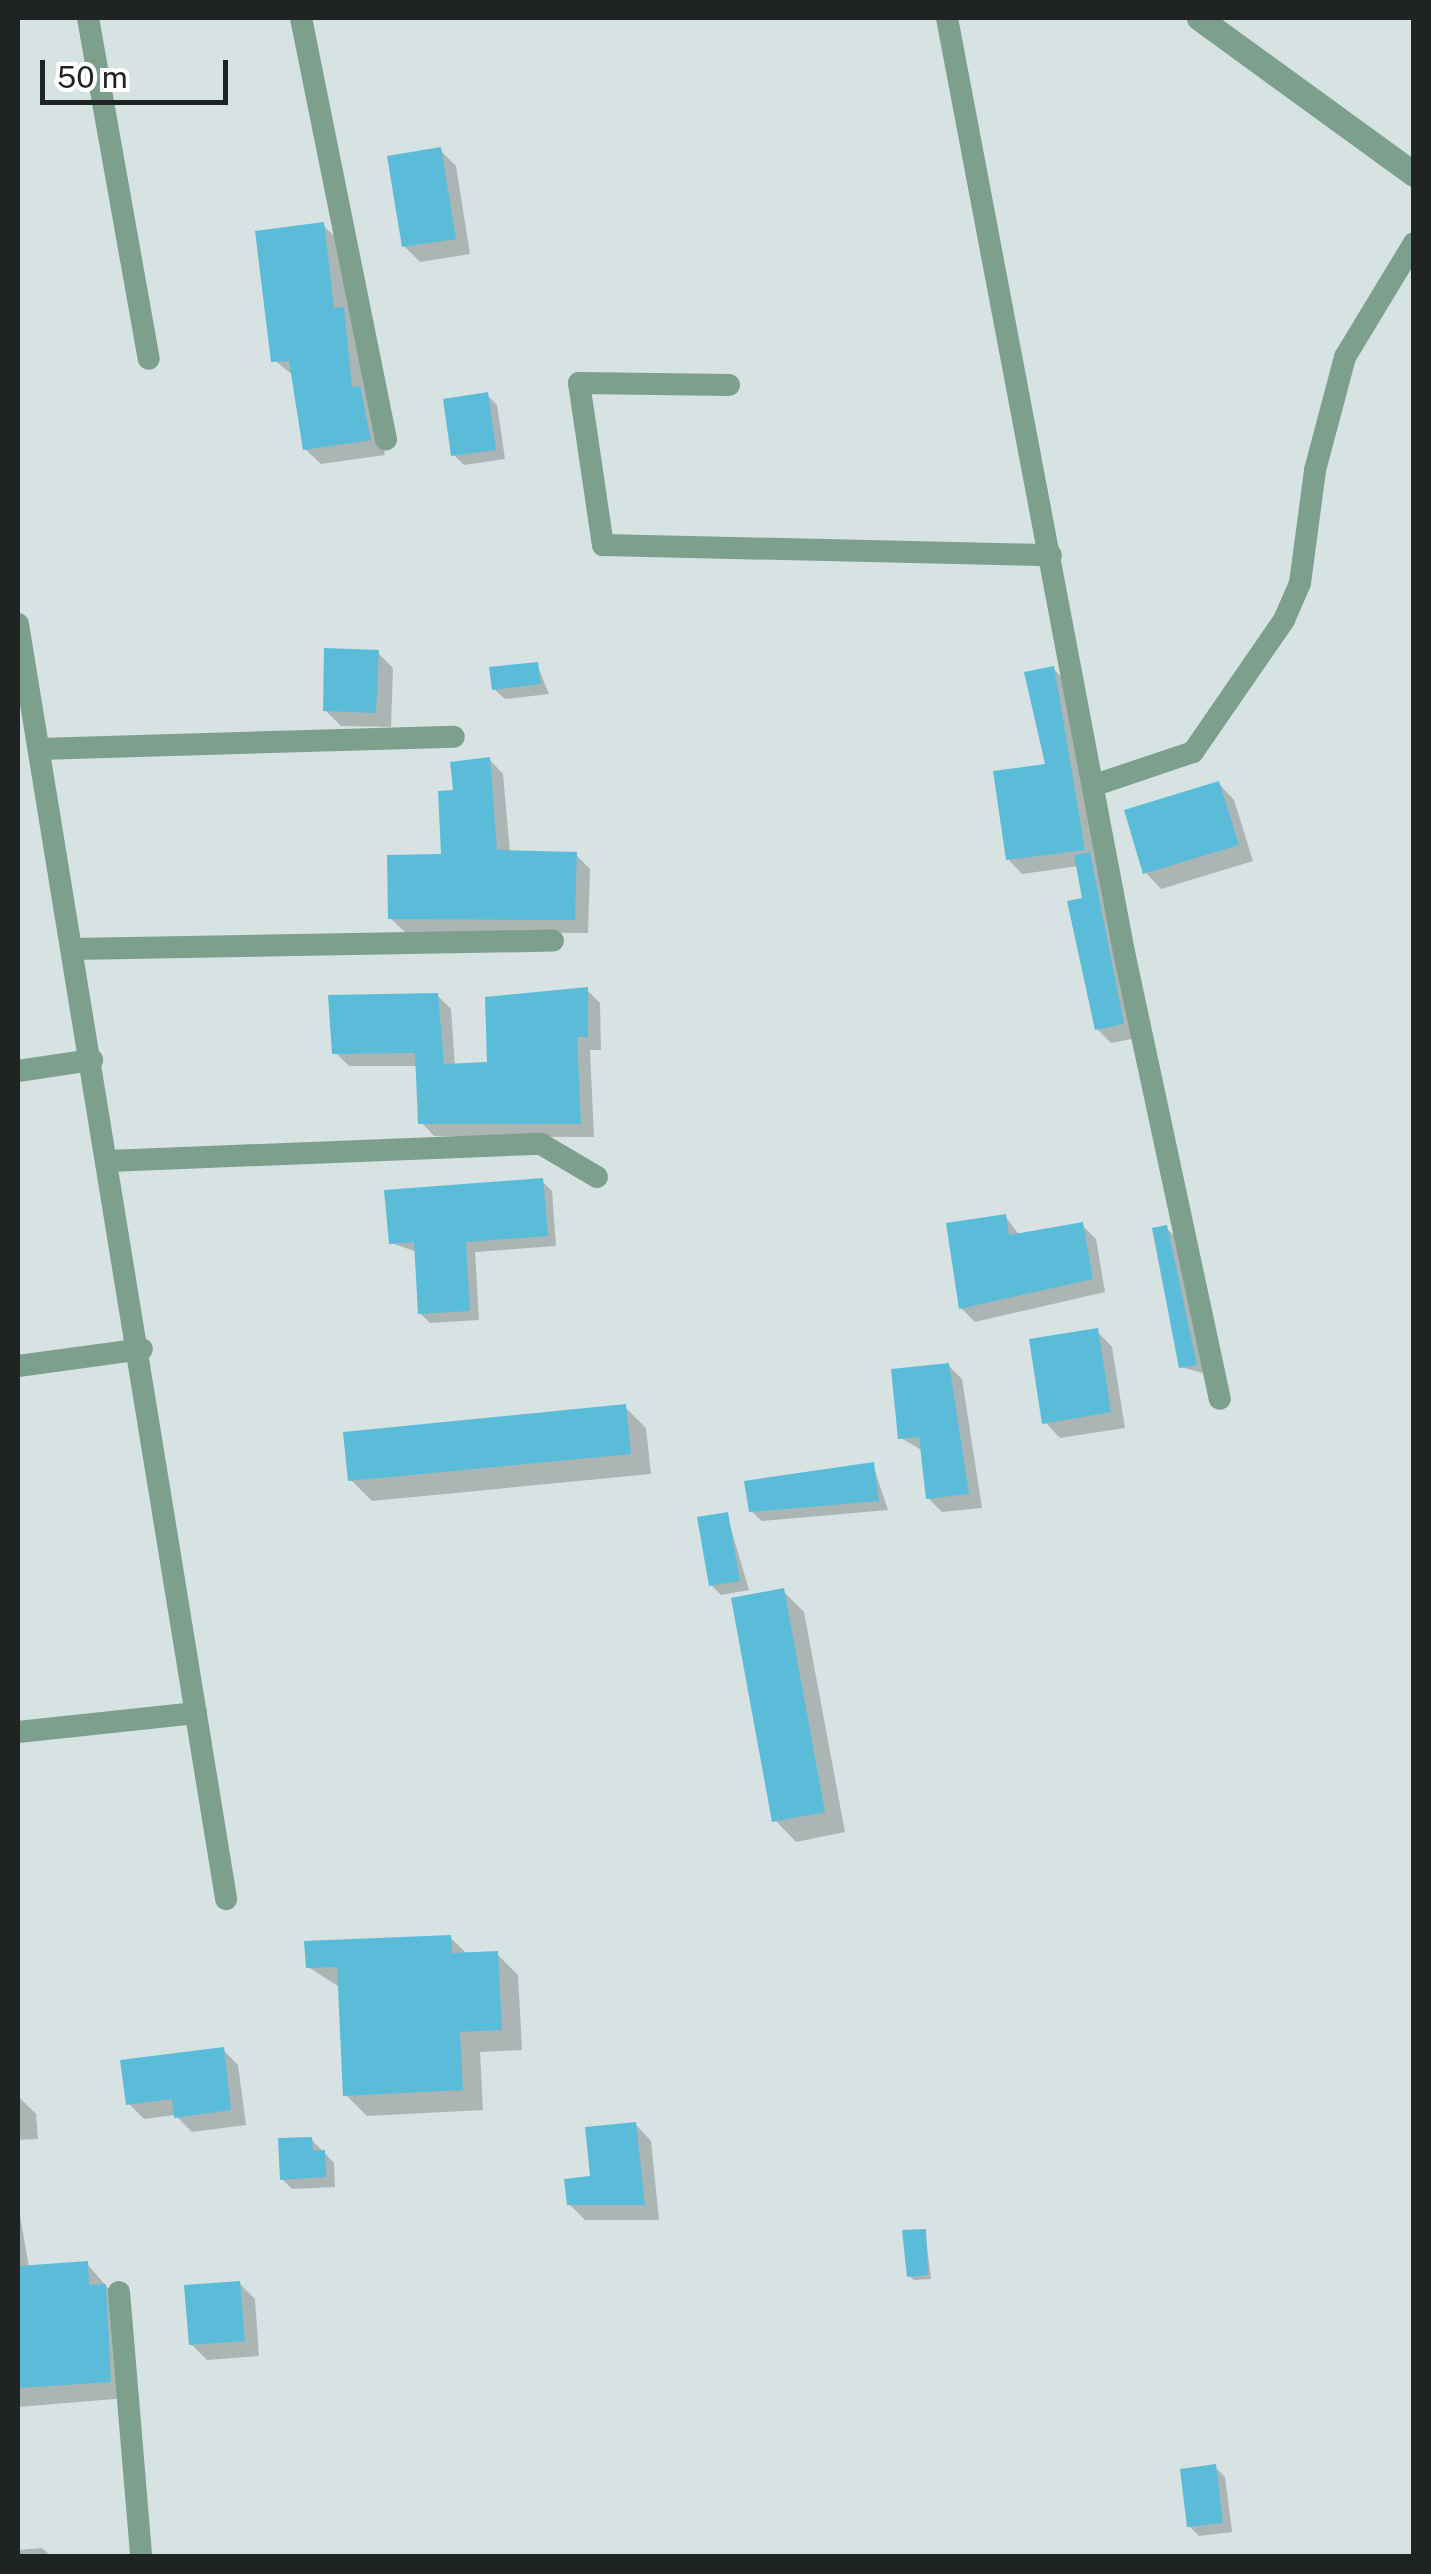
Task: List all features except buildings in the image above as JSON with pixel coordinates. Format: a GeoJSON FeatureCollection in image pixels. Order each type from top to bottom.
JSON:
{"type":"FeatureCollection","features":[{"type":"Feature","properties":{"kind":"street"},"geometry":{"type":"LineString","coordinates":[[88,18],[149,359]]}},
{"type":"Feature","properties":{"kind":"street"},"geometry":{"type":"LineString","coordinates":[[301,18],[386,440]]}},
{"type":"Feature","properties":{"kind":"street"},"geometry":{"type":"LineString","coordinates":[[947,18],[1095,785],[1220,1399]]}},
{"type":"Feature","properties":{"kind":"street"},"geometry":{"type":"LineString","coordinates":[[1199,18],[1414,174]]}},
{"type":"Feature","properties":{"kind":"street"},"geometry":{"type":"LineString","coordinates":[[1095,785],[1192,752],[1284,620],[1300,584],[1315,470],[1345,356],[1414,243]]}},
{"type":"Feature","properties":{"kind":"street"},"geometry":{"type":"LineString","coordinates":[[729,385],[579,383],[603,546],[1051,555]]}},
{"type":"Feature","properties":{"kind":"street"},"geometry":{"type":"LineString","coordinates":[[18,624],[142,1349],[226,1900]]}},
{"type":"Feature","properties":{"kind":"street"},"geometry":{"type":"LineString","coordinates":[[39,750],[454,737]]}},
{"type":"Feature","properties":{"kind":"street"},"geometry":{"type":"LineString","coordinates":[[73,949],[553,940]]}},
{"type":"Feature","properties":{"kind":"street"},"geometry":{"type":"LineString","coordinates":[[18,1071],[92,1060]]}},
{"type":"Feature","properties":{"kind":"street"},"geometry":{"type":"LineString","coordinates":[[109,1161],[541,1144],[596,1177]]}},
{"type":"Feature","properties":{"kind":"street"},"geometry":{"type":"LineString","coordinates":[[18,1366],[142,1349]]}},
{"type":"Feature","properties":{"kind":"street"},"geometry":{"type":"LineString","coordinates":[[18,1732],[196,1713]]}},
{"type":"Feature","properties":{"kind":"street"},"geometry":{"type":"LineString","coordinates":[[119,2292],[141,2556]]}}]}
